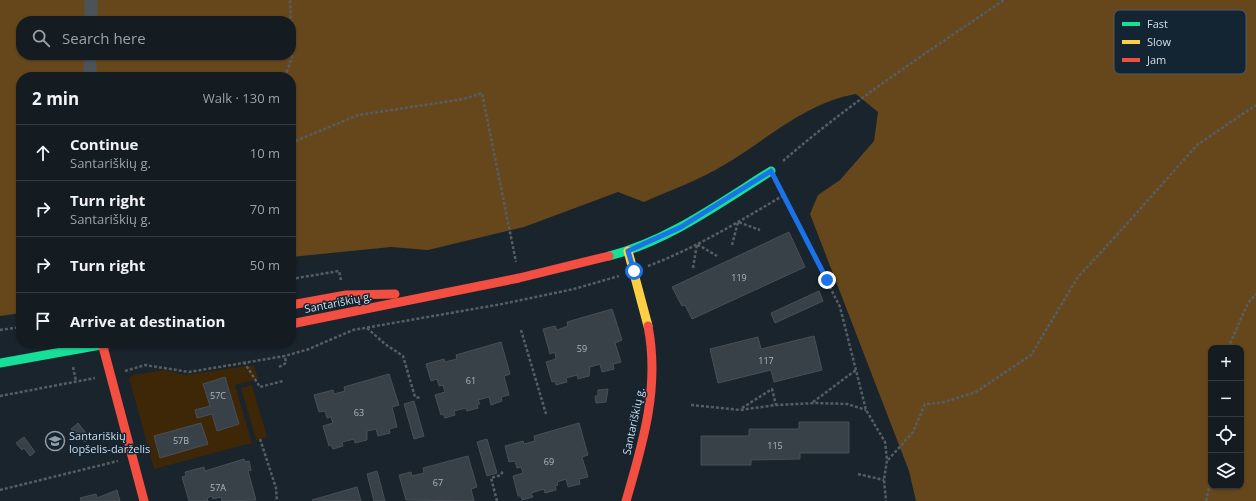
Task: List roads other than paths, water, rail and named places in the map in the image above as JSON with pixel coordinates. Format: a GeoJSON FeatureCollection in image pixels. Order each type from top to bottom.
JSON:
{"type":"FeatureCollection","features":[{"type":"Feature","properties":{"kind":"main road","name":"Santariškių g."},"geometry":{"type":"LineString","coordinates":[[296,323],[519,278],[628,251],[681,227],[771,171]]}},
{"type":"Feature","properties":{"kind":"main road","name":"Santariškių g."},"geometry":{"type":"LineString","coordinates":[[626,501],[646,426],[653,385],[651,342],[644,303],[628,251]]}},
{"type":"Feature","properties":{"kind":"main road","name":"Santariškių g."},"geometry":{"type":"LineString","coordinates":[[296,304],[346,295],[436,294]]}},
{"type":"Feature","properties":{"kind":"main road"},"geometry":{"type":"LineString","coordinates":[[0,364],[82,348]]}},
{"type":"Feature","properties":{"kind":"main road"},"geometry":{"type":"LineString","coordinates":[[103,348],[144,501]]}},
{"type":"Feature","properties":{"kind":"street"},"geometry":{"type":"LineString","coordinates":[[91,0],[91,16]]}},
{"type":"Feature","properties":{"kind":"street"},"geometry":{"type":"LineString","coordinates":[[90,60],[90,72]]}},
{"type":"Feature","properties":{"kind":"place","name":"Santariškių lopšelis-darželis"},"geometry":{"type":"Point","coordinates":[55,441]}}]}
